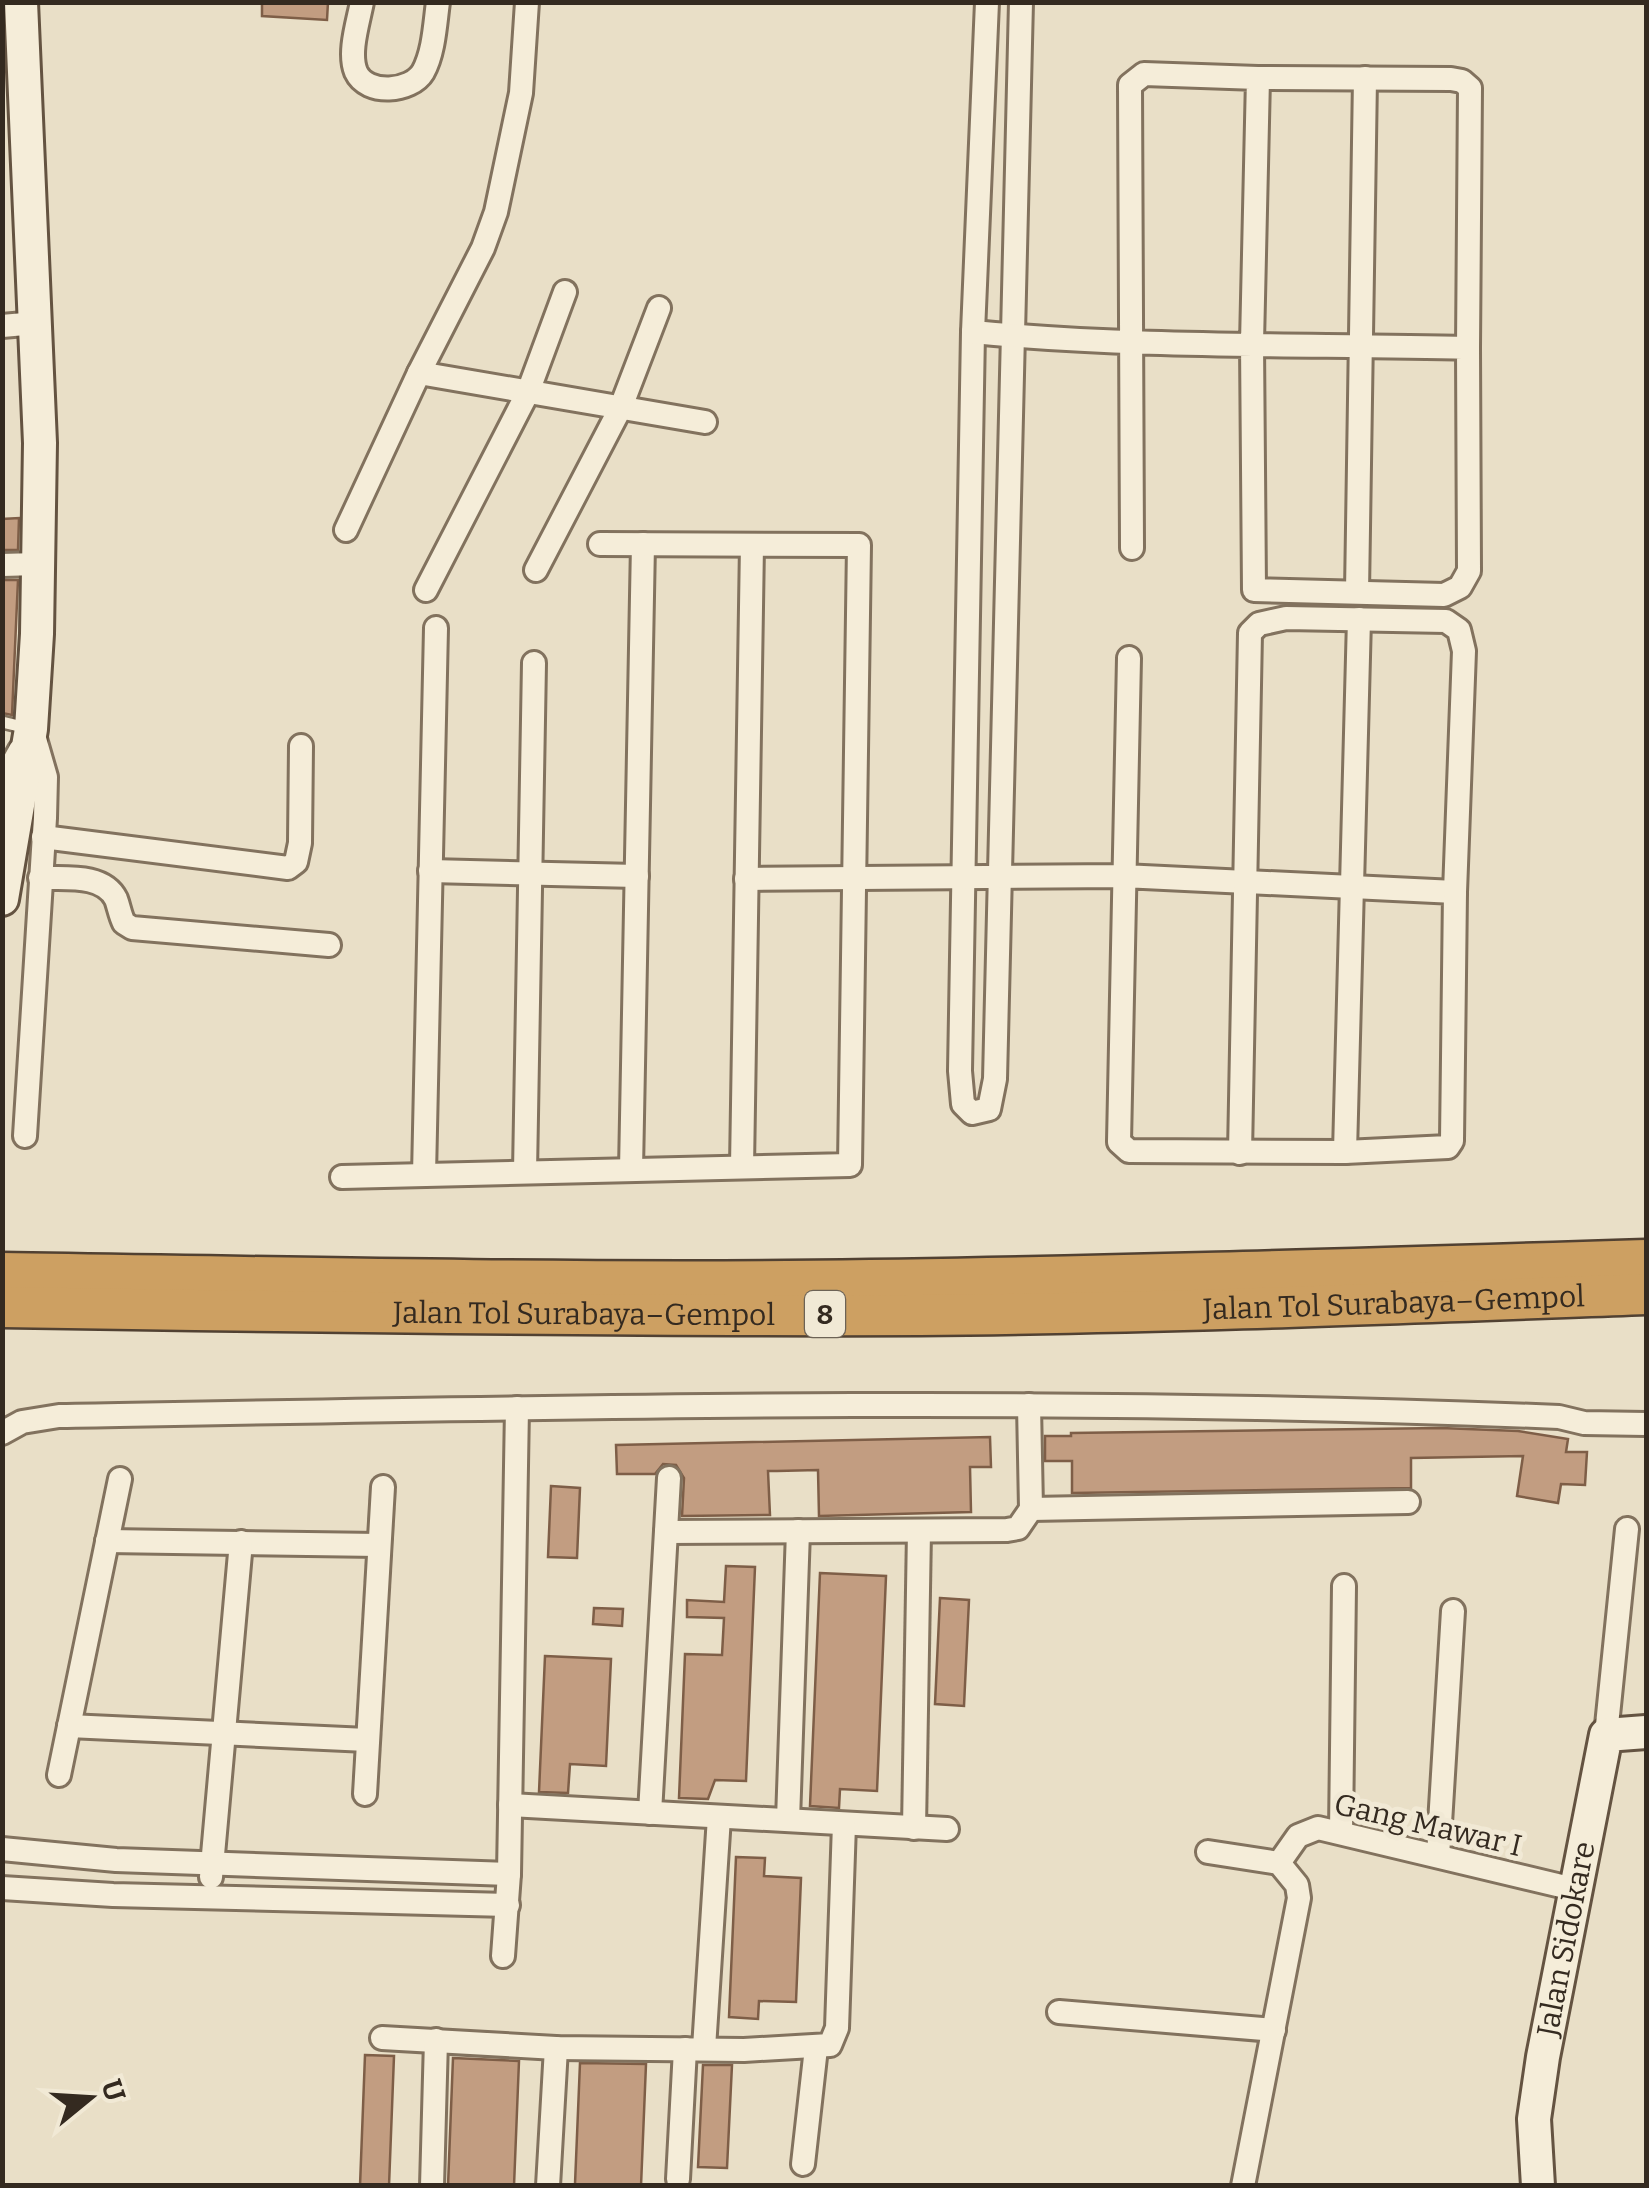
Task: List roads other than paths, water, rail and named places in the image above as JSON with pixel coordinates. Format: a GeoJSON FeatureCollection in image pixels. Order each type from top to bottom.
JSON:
{"type":"FeatureCollection","features":[{"type":"Feature","properties":{"kind":"highway","name":"Jalan Tol Surabaya–Gempol"},"geometry":{"type":"LineString","coordinates":[[2,1273],[784,1281],[1070,1278],[1646,1260]]}},
{"type":"Feature","properties":{"kind":"highway","name":"Jalan Tol Surabaya–Gempol"},"geometry":{"type":"LineString","coordinates":[[2,1307],[382,1314],[920,1315],[1646,1294]]}},
{"type":"Feature","properties":{"kind":"street"},"geometry":{"type":"LineString","coordinates":[[2,783],[38,634],[40,443],[21,2]]}},
{"type":"Feature","properties":{"kind":"street"},"geometry":{"type":"LineString","coordinates":[[362,2],[353,52],[355,70],[363,83],[384,89],[407,85],[422,75],[430,53],[438,2]]}},
{"type":"Feature","properties":{"kind":"street"},"geometry":{"type":"LineString","coordinates":[[346,530],[483,248],[496,212],[521,93],[527,2]]}},
{"type":"Feature","properties":{"kind":"street"},"geometry":{"type":"LineString","coordinates":[[986,2],[973,332],[960,1071],[963,1104],[972,1114],[989,1109],[994,1079],[1021,2]]}},
{"type":"Feature","properties":{"kind":"street"},"geometry":{"type":"LineString","coordinates":[[1132,548],[1130,85],[1144,74],[1451,79],[1470,88],[1469,571],[1460,586],[1444,595],[1254,590],[1252,343],[1258,78]]}},
{"type":"Feature","properties":{"kind":"street"},"geometry":{"type":"LineString","coordinates":[[1357,592],[1365,78]]}},
{"type":"Feature","properties":{"kind":"street"},"geometry":{"type":"LineString","coordinates":[[426,590],[528,392],[565,292]]}},
{"type":"Feature","properties":{"kind":"street"},"geometry":{"type":"LineString","coordinates":[[536,570],[621,408],[659,308]]}},
{"type":"Feature","properties":{"kind":"street"},"geometry":{"type":"LineString","coordinates":[[2,326],[36,323]]}},
{"type":"Feature","properties":{"kind":"street"},"geometry":{"type":"LineString","coordinates":[[973,332],[1468,348]]}},
{"type":"Feature","properties":{"kind":"street"},"geometry":{"type":"LineString","coordinates":[[419,373],[705,422]]}},
{"type":"Feature","properties":{"kind":"street"},"geometry":{"type":"LineString","coordinates":[[342,1177],[850,1165],[859,545],[600,544]]}},
{"type":"Feature","properties":{"kind":"street"},"geometry":{"type":"LineString","coordinates":[[631,1170],[643,544]]}},
{"type":"Feature","properties":{"kind":"street"},"geometry":{"type":"LineString","coordinates":[[742,1167],[752,545]]}},
{"type":"Feature","properties":{"kind":"street"},"geometry":{"type":"LineString","coordinates":[[2,565],[38,564]]}},
{"type":"Feature","properties":{"kind":"street"},"geometry":{"type":"LineString","coordinates":[[1129,658],[1119,1142],[1130,1151],[1240,1153],[1346,1152],[1442,1149],[1452,1141],[1455,892],[1464,651],[1459,630],[1446,621],[1286,618],[1259,624],[1250,634],[1240,1153]]}},
{"type":"Feature","properties":{"kind":"street"},"geometry":{"type":"LineString","coordinates":[[1346,1152],[1359,619]]}},
{"type":"Feature","properties":{"kind":"street"},"geometry":{"type":"LineString","coordinates":[[424,1175],[436,628]]}},
{"type":"Feature","properties":{"kind":"street"},"geometry":{"type":"LineString","coordinates":[[525,1172],[534,664]]}},
{"type":"Feature","properties":{"kind":"street"},"geometry":{"type":"LineString","coordinates":[[17,725],[46,777],[25,1136]]}},
{"type":"Feature","properties":{"kind":"street"},"geometry":{"type":"LineString","coordinates":[[2,899],[17,725]]}},
{"type":"Feature","properties":{"kind":"street"},"geometry":{"type":"LineString","coordinates":[[43,837],[288,868],[296,862],[300,843],[301,746]]}},
{"type":"Feature","properties":{"kind":"street"},"geometry":{"type":"LineString","coordinates":[[430,871],[637,876]]}},
{"type":"Feature","properties":{"kind":"street"},"geometry":{"type":"LineString","coordinates":[[746,878],[1123,876],[1455,892]]}},
{"type":"Feature","properties":{"kind":"street"},"geometry":{"type":"LineString","coordinates":[[40,878],[91,881],[105,886],[116,900],[124,923],[132,928],[329,945]]}},
{"type":"Feature","properties":{"kind":"street"},"geometry":{"type":"LineString","coordinates":[[666,1532],[1006,1530],[1026,1521],[1031,1509],[1028,1406]]}},
{"type":"Feature","properties":{"kind":"street"},"geometry":{"type":"LineString","coordinates":[[503,1956],[509,1874],[517,1408]]}},
{"type":"Feature","properties":{"kind":"street"},"geometry":{"type":"LineString","coordinates":[[2,1433],[22,1422],[59,1416],[517,1408],[1360,1409],[1646,1424]]}},
{"type":"Feature","properties":{"kind":"street"},"geometry":{"type":"LineString","coordinates":[[650,1813],[670,1478]]}},
{"type":"Feature","properties":{"kind":"street"},"geometry":{"type":"LineString","coordinates":[[59,1774],[120,1479]]}},
{"type":"Feature","properties":{"kind":"street"},"geometry":{"type":"LineString","coordinates":[[365,1794],[383,1486]]}},
{"type":"Feature","properties":{"kind":"street"},"geometry":{"type":"LineString","coordinates":[[1031,1509],[1408,1502]]}},
{"type":"Feature","properties":{"kind":"street"},"geometry":{"type":"LineString","coordinates":[[1627,1530],[1606,1735],[1646,1732]]}},
{"type":"Feature","properties":{"kind":"street"},"geometry":{"type":"LineString","coordinates":[[788,1820],[798,1531]]}},
{"type":"Feature","properties":{"kind":"street"},"geometry":{"type":"LineString","coordinates":[[914,1828],[919,1531]]}},
{"type":"Feature","properties":{"kind":"street"},"geometry":{"type":"LineString","coordinates":[[107,1541],[379,1544]]}},
{"type":"Feature","properties":{"kind":"street"},"geometry":{"type":"LineString","coordinates":[[210,1895],[241,1542]]}},
{"type":"Feature","properties":{"kind":"street"},"geometry":{"type":"LineString","coordinates":[[1341,1832],[1344,1586]]}},
{"type":"Feature","properties":{"kind":"street"},"geometry":{"type":"LineString","coordinates":[[1438,1856],[1453,1611]]}},
{"type":"Feature","properties":{"kind":"street"},"geometry":{"type":"LineString","coordinates":[[69,1726],[367,1740]]}},
{"type":"Feature","properties":{"kind":"street","name":"Jalan Sidokare"},"geometry":{"type":"LineString","coordinates":[[1538,2186],[1534,2119],[1606,1735]]}},
{"type":"Feature","properties":{"kind":"street"},"geometry":{"type":"LineString","coordinates":[[510,1805],[946,1830]]}},
{"type":"Feature","properties":{"kind":"street"},"geometry":{"type":"LineString","coordinates":[[678,2179],[719,1816]]}},
{"type":"Feature","properties":{"kind":"street"},"geometry":{"type":"LineString","coordinates":[[382,2038],[556,2048],[830,2045],[838,2028],[844,1824]]}},
{"type":"Feature","properties":{"kind":"street","name":"Gang Mawar I"},"geometry":{"type":"LineString","coordinates":[[1279,1863],[1305,1831],[1318,1828],[1578,1890]]}},
{"type":"Feature","properties":{"kind":"street"},"geometry":{"type":"LineString","coordinates":[[2,1850],[64,1857],[509,1874]]}},
{"type":"Feature","properties":{"kind":"street"},"geometry":{"type":"LineString","coordinates":[[1208,1852],[1279,1863],[1297,1885],[1299,1898],[1244,2186]]}},
{"type":"Feature","properties":{"kind":"street"},"geometry":{"type":"LineString","coordinates":[[2,1888],[508,1905]]}},
{"type":"Feature","properties":{"kind":"street"},"geometry":{"type":"LineString","coordinates":[[1059,2012],[1274,2030]]}},
{"type":"Feature","properties":{"kind":"street"},"geometry":{"type":"LineString","coordinates":[[432,2186],[436,2040]]}},
{"type":"Feature","properties":{"kind":"street"},"geometry":{"type":"LineString","coordinates":[[548,2186],[556,2048]]}},
{"type":"Feature","properties":{"kind":"street"},"geometry":{"type":"LineString","coordinates":[[802,2164],[816,2048]]}}]}
